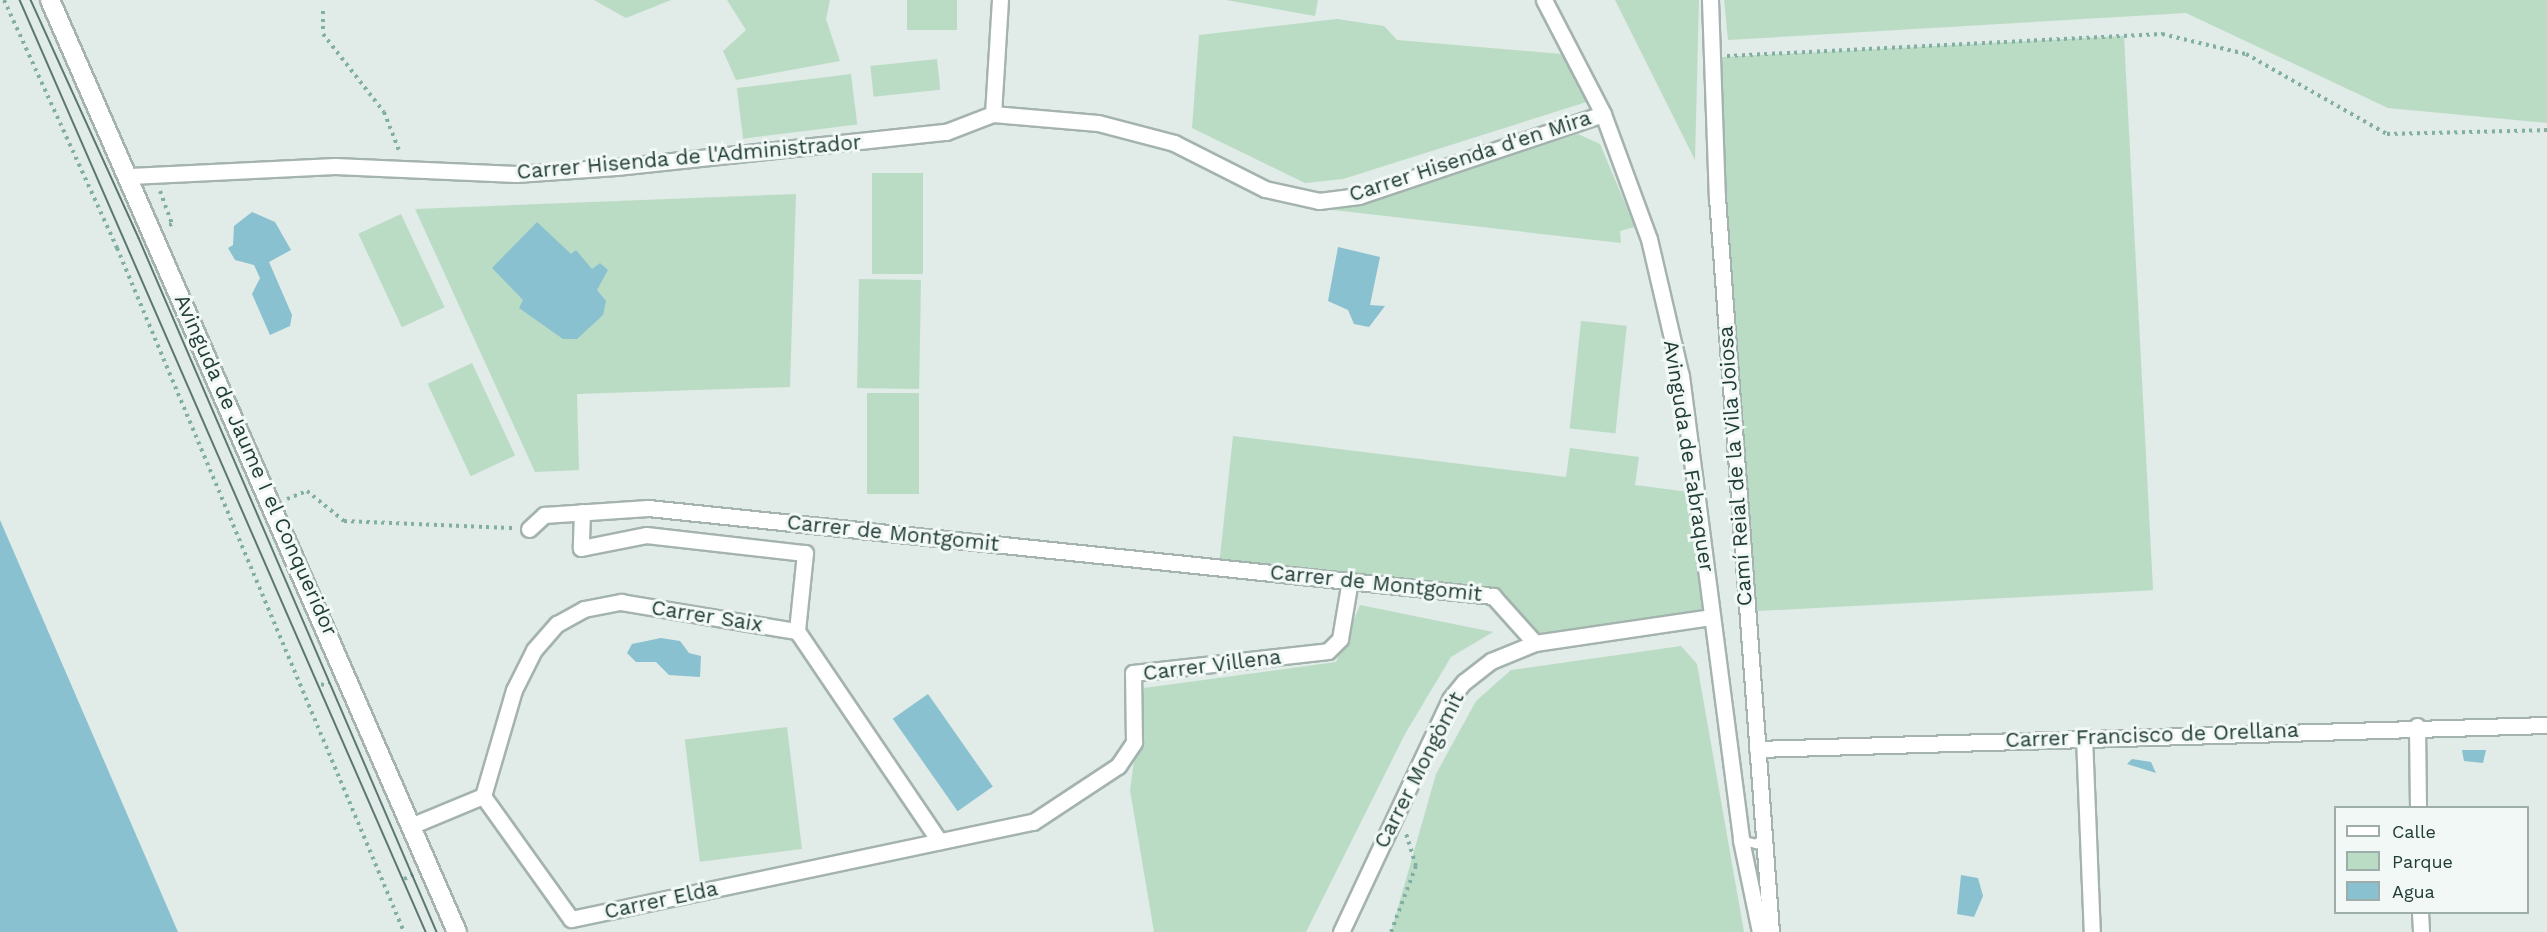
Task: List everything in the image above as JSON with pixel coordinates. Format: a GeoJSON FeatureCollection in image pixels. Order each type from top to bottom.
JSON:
{"type":"FeatureCollection","features":[{"type":"Feature","properties":{"kind":"street","name":"Avinguda de Jaume I el Conqueridor"},"geometry":{"type":"LineString","coordinates":[[50,0],[130,176],[457,932]]}},
{"type":"Feature","properties":{"kind":"street"},"geometry":{"type":"LineString","coordinates":[[993,114],[1000,0]]}},
{"type":"Feature","properties":{"kind":"street","name":"Avinguda de Fabraquer"},"geometry":{"type":"LineString","coordinates":[[1544,0],[1603,114],[1649,240],[1681,376],[1741,840],[1760,932]]}},
{"type":"Feature","properties":{"kind":"street","name":"Camí Reial de la Vila Joiosa"},"geometry":{"type":"LineString","coordinates":[[1710,0],[1711,57],[1771,932]]}},
{"type":"Feature","properties":{"kind":"street","name":"Carrer Hisenda de l'Administrador"},"geometry":{"type":"LineString","coordinates":[[130,176],[334,166],[516,174],[616,167],[946,132],[993,114]]}},
{"type":"Feature","properties":{"kind":"street","name":"Carrer Hisenda d'en Mira"},"geometry":{"type":"LineString","coordinates":[[993,114],[1109,126],[1174,143],[1265,189],[1319,201],[1359,196],[1603,114]]}},
{"type":"Feature","properties":{"kind":"street","name":"Carrer de Montgomit"},"geometry":{"type":"LineString","coordinates":[[529,529],[544,515],[648,507],[1493,596],[1535,643]]}},
{"type":"Feature","properties":{"kind":"street"},"geometry":{"type":"LineString","coordinates":[[582,512],[581,548],[646,535],[805,553],[797,631],[939,841]]}},
{"type":"Feature","properties":{"kind":"street","name":"Carrer Villena"},"geometry":{"type":"LineString","coordinates":[[939,841],[1033,822],[1118,766],[1134,742],[1133,673],[1328,651],[1340,639],[1350,580]]}},
{"type":"Feature","properties":{"kind":"street","name":"Carrer Saix"},"geometry":{"type":"LineString","coordinates":[[483,796],[514,690],[534,650],[557,624],[584,609],[621,602],[797,631]]}},
{"type":"Feature","properties":{"kind":"street","name":"Carrer Mongòmit"},"geometry":{"type":"LineString","coordinates":[[1341,932],[1450,699],[1491,661],[1535,643],[1712,617]]}},
{"type":"Feature","properties":{"kind":"street","name":"Carrer Francisco de Orellana"},"geometry":{"type":"LineString","coordinates":[[1757,748],[2417,726],[2547,724]]}},
{"type":"Feature","properties":{"kind":"street"},"geometry":{"type":"LineString","coordinates":[[2417,726],[2418,806]]}},
{"type":"Feature","properties":{"kind":"street"},"geometry":{"type":"LineString","coordinates":[[2084,737],[2092,932]]}},
{"type":"Feature","properties":{"kind":"street"},"geometry":{"type":"LineString","coordinates":[[412,825],[483,796]]}},
{"type":"Feature","properties":{"kind":"street","name":"Carrer Elda"},"geometry":{"type":"LineString","coordinates":[[483,796],[571,919],[939,841]]}},
{"type":"Feature","properties":{"kind":"street"},"geometry":{"type":"LineString","coordinates":[[2420,914],[2421,932]]}},
{"type":"Feature","properties":{"kind":"lane"},"geometry":{"type":"LineString","coordinates":[[1741,840],[1756,844],[1765,838]]}},
{"type":"Feature","properties":{"kind":"path"},"geometry":{"type":"LineString","coordinates":[[4,0],[117,248],[404,932]]}},
{"type":"Feature","properties":{"kind":"path"},"geometry":{"type":"LineString","coordinates":[[323,11],[323,34],[394,128],[399,169]]}},
{"type":"Feature","properties":{"kind":"path"},"geometry":{"type":"LineString","coordinates":[[1711,57],[2162,34],[2246,54],[2387,134],[2547,130]]}},
{"type":"Feature","properties":{"kind":"path"},"geometry":{"type":"LineString","coordinates":[[273,505],[307,491],[344,521],[529,529]]}},
{"type":"Feature","properties":{"kind":"path"},"geometry":{"type":"LineString","coordinates":[[1391,932],[1416,866],[1398,809]]}},
{"type":"Feature","properties":{"kind":"green space"},"geometry":{"type":"Polygon","coordinates":[[[594,0],[671,0],[626,18],[594,0]]]}},
{"type":"Feature","properties":{"kind":"green space"},"geometry":{"type":"Polygon","coordinates":[[[727,0],[830,0],[826,19],[840,61],[736,80],[723,51],[746,30],[727,0]]]}},
{"type":"Feature","properties":{"kind":"green space"},"geometry":{"type":"Polygon","coordinates":[[[907,0],[957,0],[957,30],[907,30],[907,0]]]}},
{"type":"Feature","properties":{"kind":"green space"},"geometry":{"type":"Polygon","coordinates":[[[1226,0],[1318,0],[1315,16],[1226,0]]]}},
{"type":"Feature","properties":{"kind":"green space"},"geometry":{"type":"Polygon","coordinates":[[[1615,0],[1699,0],[1695,160],[1615,0]]]}},
{"type":"Feature","properties":{"kind":"green space"},"geometry":{"type":"Polygon","coordinates":[[[1724,0],[2547,0],[2547,123],[2388,108],[2186,13],[1728,40],[1724,0]]]}},
{"type":"Feature","properties":{"kind":"green space"},"geometry":{"type":"Polygon","coordinates":[[[1337,19],[1384,26],[1397,40],[1574,55],[1596,99],[1343,179],[1305,183],[1192,128],[1199,35],[1337,19]]]}},
{"type":"Feature","properties":{"kind":"green space"},"geometry":{"type":"Polygon","coordinates":[[[2124,36],[2153,590],[1748,611],[1719,57],[2124,36]]]}},
{"type":"Feature","properties":{"kind":"green space"},"geometry":{"type":"Polygon","coordinates":[[[937,59],[940,90],[874,97],[870,66],[937,59]]]}},
{"type":"Feature","properties":{"kind":"green space"},"geometry":{"type":"Polygon","coordinates":[[[851,74],[857,125],[743,139],[737,88],[851,74]]]}},
{"type":"Feature","properties":{"kind":"green space"},"geometry":{"type":"Polygon","coordinates":[[[1578,134],[1600,144],[1635,227],[1620,231],[1621,243],[1333,210],[1578,134]]]}},
{"type":"Feature","properties":{"kind":"green space"},"geometry":{"type":"Polygon","coordinates":[[[872,173],[923,173],[923,274],[872,274],[872,173]]]}},
{"type":"Feature","properties":{"kind":"green space"},"geometry":{"type":"Polygon","coordinates":[[[796,194],[790,387],[577,394],[579,470],[535,472],[415,209],[796,194]]]}},
{"type":"Feature","properties":{"kind":"green space"},"geometry":{"type":"Polygon","coordinates":[[[401,214],[445,307],[402,327],[358,234],[401,214]]]}},
{"type":"Feature","properties":{"kind":"green space"},"geometry":{"type":"Polygon","coordinates":[[[859,279],[921,280],[919,389],[857,388],[859,279]]]}},
{"type":"Feature","properties":{"kind":"green space"},"geometry":{"type":"Polygon","coordinates":[[[1581,321],[1627,326],[1615,433],[1570,428],[1581,321]]]}},
{"type":"Feature","properties":{"kind":"green space"},"geometry":{"type":"Polygon","coordinates":[[[472,363],[515,455],[471,476],[428,384],[472,363]]]}},
{"type":"Feature","properties":{"kind":"green space"},"geometry":{"type":"Polygon","coordinates":[[[867,393],[919,393],[919,494],[867,494],[867,393]]]}},
{"type":"Feature","properties":{"kind":"green space"},"geometry":{"type":"Polygon","coordinates":[[[1233,436],[1566,477],[1570,448],[1639,457],[1635,485],[1696,493],[1712,617],[1535,643],[1493,596],[1219,566],[1233,436]]]}},
{"type":"Feature","properties":{"kind":"green space"},"geometry":{"type":"Polygon","coordinates":[[[1360,605],[1493,632],[1451,657],[1405,734],[1306,932],[1154,932],[1130,790],[1144,688],[1336,662],[1360,605]]]}},
{"type":"Feature","properties":{"kind":"green space"},"geometry":{"type":"Polygon","coordinates":[[[1681,646],[1697,664],[1744,932],[1391,932],[1436,774],[1476,701],[1511,670],[1681,646]]]}},
{"type":"Feature","properties":{"kind":"green space"},"geometry":{"type":"Polygon","coordinates":[[[787,727],[802,849],[700,862],[685,740],[787,727]]]}},
{"type":"Feature","properties":{"kind":"water"},"geometry":{"type":"Polygon","coordinates":[[[252,212],[275,222],[291,250],[269,262],[292,315],[290,326],[270,335],[252,294],[260,278],[254,265],[235,260],[228,248],[233,245],[234,226],[252,212]]]}},
{"type":"Feature","properties":{"kind":"water"},"geometry":{"type":"Polygon","coordinates":[[[537,222],[571,254],[576,250],[592,269],[600,263],[608,270],[597,290],[606,301],[603,315],[577,339],[563,339],[519,308],[523,300],[492,268],[537,222]]]}},
{"type":"Feature","properties":{"kind":"water"},"geometry":{"type":"Polygon","coordinates":[[[1338,247],[1380,257],[1370,305],[1385,306],[1369,327],[1354,324],[1348,310],[1328,301],[1338,247]]]}},
{"type":"Feature","properties":{"kind":"water"},"geometry":{"type":"Polygon","coordinates":[[[0,520],[178,932],[0,932],[0,520]]]}},
{"type":"Feature","properties":{"kind":"water"},"geometry":{"type":"Polygon","coordinates":[[[661,638],[680,641],[689,653],[701,656],[700,677],[669,675],[656,662],[636,662],[627,653],[632,644],[661,638]]]}},
{"type":"Feature","properties":{"kind":"water"},"geometry":{"type":"Polygon","coordinates":[[[928,694],[993,787],[958,811],[893,719],[928,694]]]}},
{"type":"Feature","properties":{"kind":"water"},"geometry":{"type":"Polygon","coordinates":[[[2462,750],[2486,750],[2483,763],[2464,761],[2462,750]]]}},
{"type":"Feature","properties":{"kind":"water"},"geometry":{"type":"Polygon","coordinates":[[[2132,759],[2151,762],[2156,773],[2127,764],[2132,759]]]}},
{"type":"Feature","properties":{"kind":"water"},"geometry":{"type":"Polygon","coordinates":[[[1961,875],[1978,878],[1983,896],[1974,917],[1957,914],[1961,875]]]}},
{"type":"Feature","properties":{"kind":"tram line"},"geometry":{"type":"LineString","coordinates":[[20,0],[426,932]]}},
{"type":"Feature","properties":{"kind":"tram line"},"geometry":{"type":"LineString","coordinates":[[31,0],[139,238],[437,932]]}}]}
